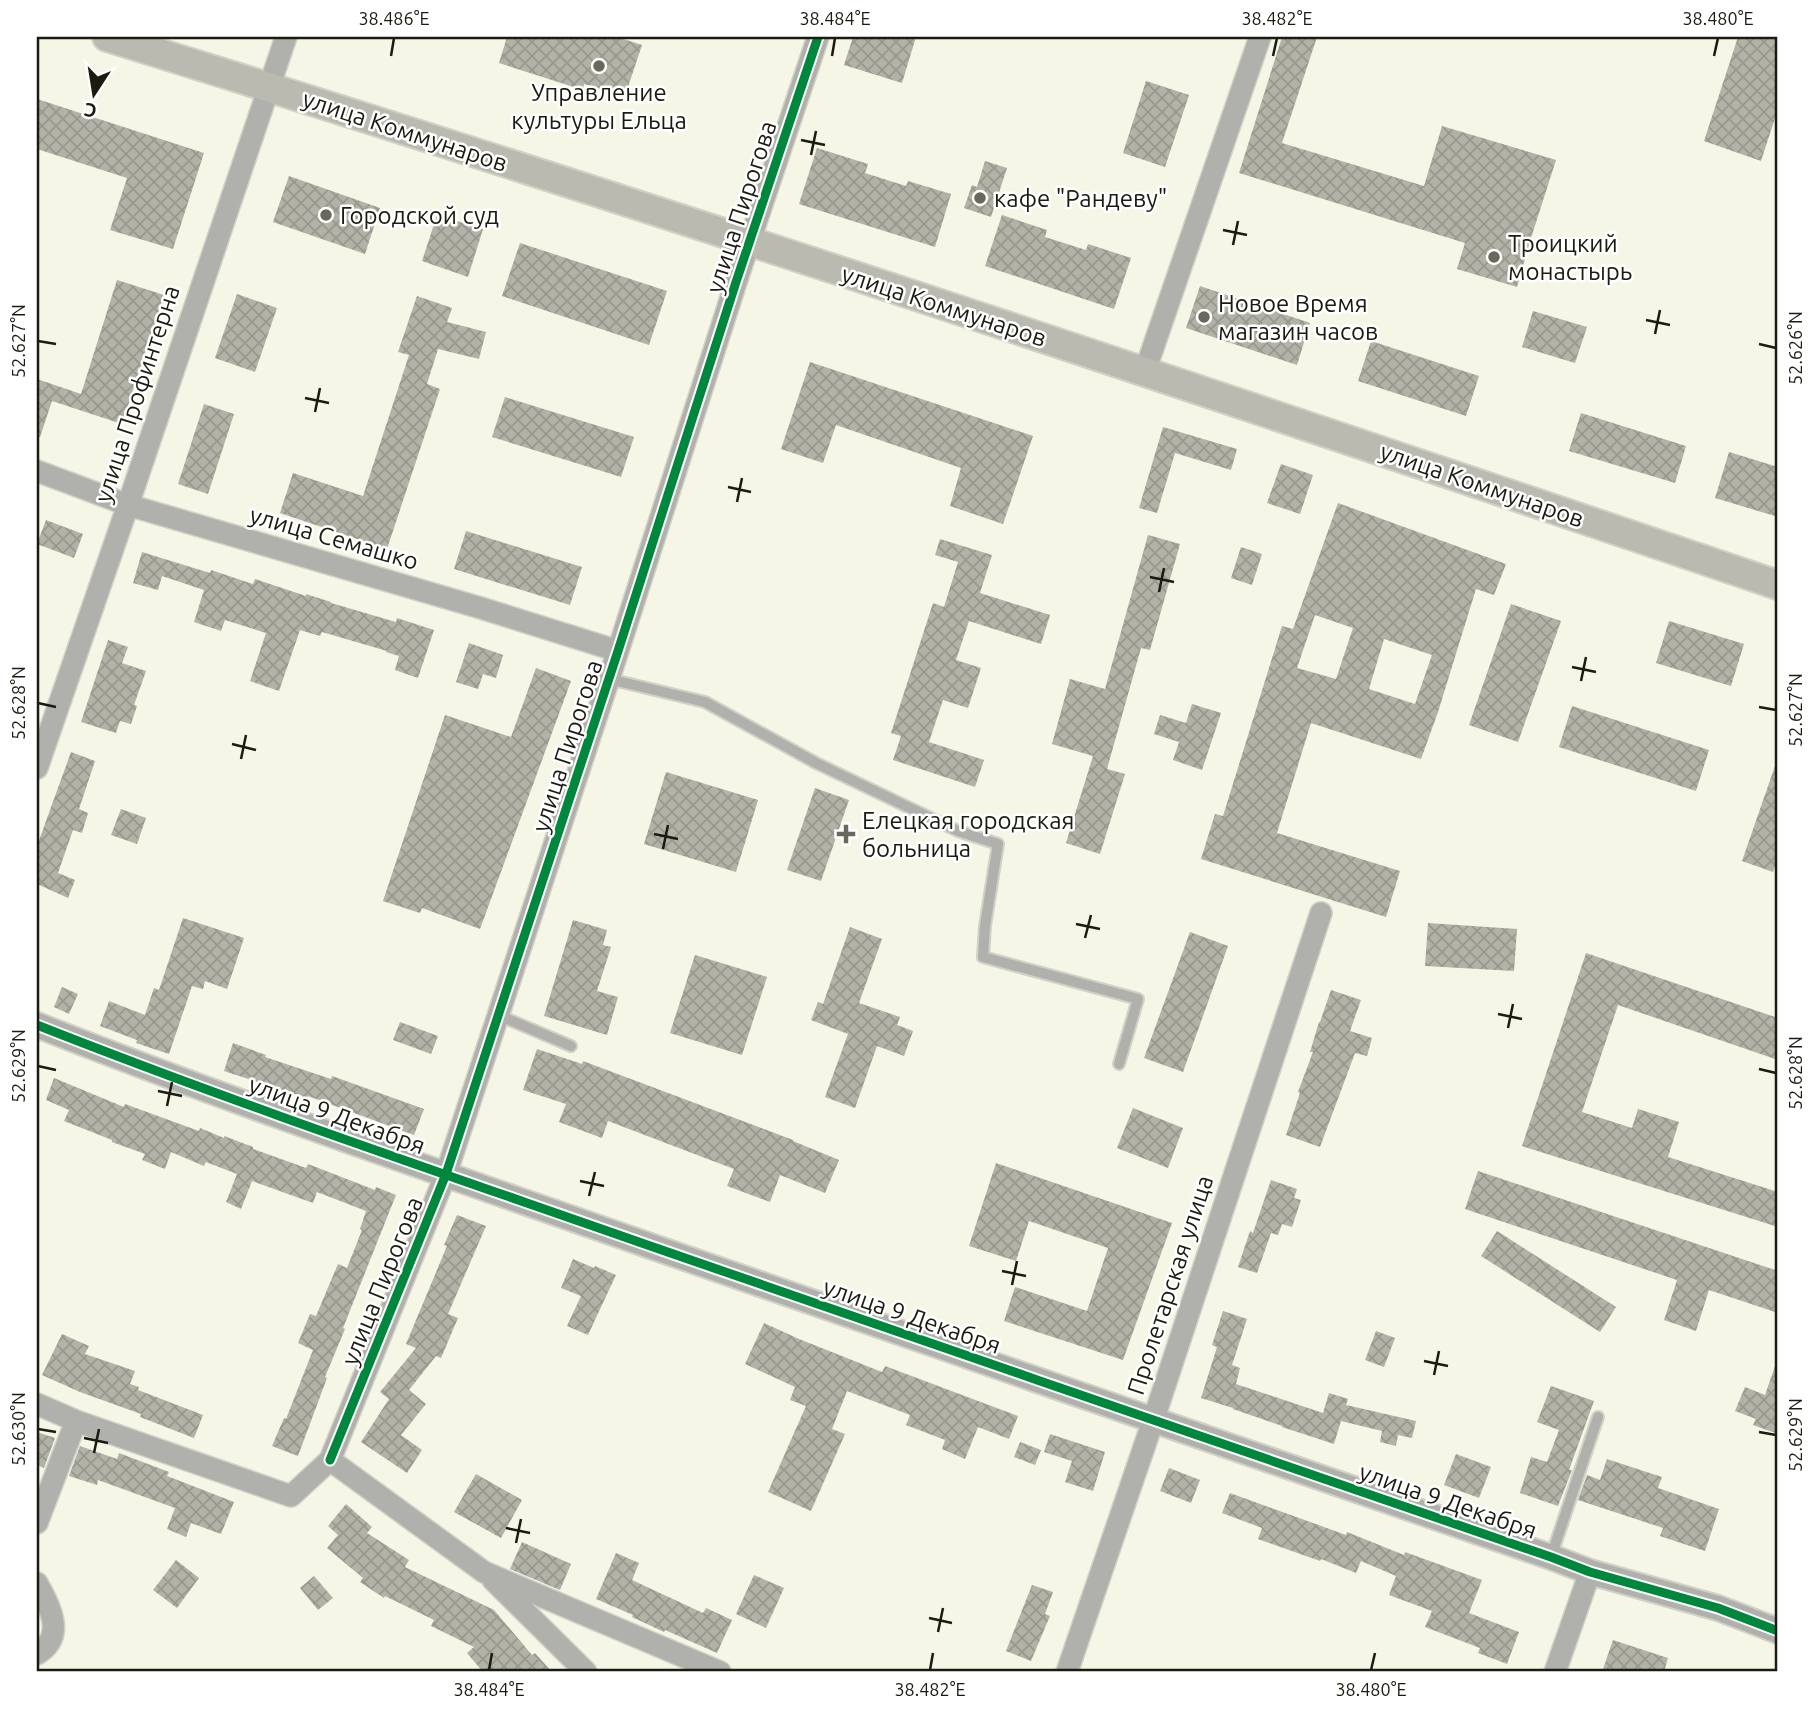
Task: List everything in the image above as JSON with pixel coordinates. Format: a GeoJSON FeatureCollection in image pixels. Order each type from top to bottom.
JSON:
{"type":"FeatureCollection","features":[{"type":"Feature","properties":{"kind":"main road","name":"улица Коммунаров"},"geometry":{"type":"LineString","coordinates":[[107,37],[268,86],[1145,371],[1778,585]]}},
{"type":"Feature","properties":{"kind":"street","name":"улица Профинтерна"},"geometry":{"type":"LineString","coordinates":[[37,768],[286,37]]}},
{"type":"Feature","properties":{"kind":"street","name":"улица Пирогова"},"geometry":{"type":"LineString","coordinates":[[330,1460],[446,1174],[818,37]]}},
{"type":"Feature","properties":{"kind":"street"},"geometry":{"type":"LineString","coordinates":[[1145,371],[1260,37]]}},
{"type":"Feature","properties":{"kind":"street","name":"улица Семашко"},"geometry":{"type":"LineString","coordinates":[[37,471],[128,505],[481,608],[618,652]]}},
{"type":"Feature","properties":{"kind":"street","name":"Пролетарская улица"},"geometry":{"type":"LineString","coordinates":[[1067,1672],[1321,913]]}},
{"type":"Feature","properties":{"kind":"street","name":"улица 9 Декабря"},"geometry":{"type":"LineString","coordinates":[[37,1025],[120,1058],[446,1174],[1153,1421],[1590,1572],[1718,1608],[1778,1631]]}},
{"type":"Feature","properties":{"kind":"street"},"geometry":{"type":"LineString","coordinates":[[37,1404],[76,1421],[291,1496],[330,1460],[484,1572],[586,1672]]}},
{"type":"Feature","properties":{"kind":"street"},"geometry":{"type":"LineString","coordinates":[[37,1523],[76,1421]]}},
{"type":"Feature","properties":{"kind":"street"},"geometry":{"type":"LineString","coordinates":[[484,1572],[720,1672]]}},
{"type":"Feature","properties":{"kind":"street"},"geometry":{"type":"LineString","coordinates":[[1555,1672],[1590,1572]]}},
{"type":"Feature","properties":{"kind":"street"},"geometry":{"type":"LineString","coordinates":[[37,1583],[52,1611],[53,1635],[37,1654]]}},
{"type":"Feature","properties":{"kind":"lane"},"geometry":{"type":"LineString","coordinates":[[609,679],[705,702],[816,763],[958,831],[998,844],[983,957],[1138,999],[1119,1064]]}},
{"type":"Feature","properties":{"kind":"lane"},"geometry":{"type":"LineString","coordinates":[[498,1015],[571,1046]]}},
{"type":"Feature","properties":{"kind":"lane"},"geometry":{"type":"LineString","coordinates":[[1551,1557],[1598,1417]]}},
{"type":"Feature","properties":{"kind":"building"},"geometry":{"type":"Polygon","coordinates":[[[507,37],[617,37],[642,45],[625,96],[584,84],[583,90],[499,63],[507,37]]]}},
{"type":"Feature","properties":{"kind":"building"},"geometry":{"type":"Polygon","coordinates":[[[853,37],[916,37],[902,83],[844,65],[853,37]]]}},
{"type":"Feature","properties":{"kind":"building"},"geometry":{"type":"Polygon","coordinates":[[[1282,37],[1317,37],[1282,143],[1424,186],[1442,126],[1556,160],[1517,287],[1457,269],[1465,243],[1239,173],[1282,37]]]}},
{"type":"Feature","properties":{"kind":"building"},"geometry":{"type":"Polygon","coordinates":[[[1738,37],[1778,37],[1778,109],[1761,161],[1704,141],[1738,37]]]}},
{"type":"Feature","properties":{"kind":"building"},"geometry":{"type":"Polygon","coordinates":[[[1146,81],[1189,95],[1165,167],[1123,153],[1146,81]]]}},
{"type":"Feature","properties":{"kind":"building"},"geometry":{"type":"Polygon","coordinates":[[[37,99],[204,153],[173,249],[110,230],[127,178],[37,149],[37,99]]]}},
{"type":"Feature","properties":{"kind":"building"},"geometry":{"type":"Polygon","coordinates":[[[817,148],[868,164],[865,173],[906,186],[908,181],[951,194],[935,247],[799,204],[817,148]]]}},
{"type":"Feature","properties":{"kind":"building"},"geometry":{"type":"Polygon","coordinates":[[[985,161],[1007,168],[991,217],[964,208],[972,185],[977,187],[985,161]]]}},
{"type":"Feature","properties":{"kind":"building","name":"Городской суд"},"geometry":{"type":"Polygon","coordinates":[[[289,176],[380,208],[365,254],[273,222],[289,176]]]}},
{"type":"Feature","properties":{"kind":"building"},"geometry":{"type":"Polygon","coordinates":[[[437,215],[483,229],[468,277],[422,261],[437,215]]]}},
{"type":"Feature","properties":{"kind":"building"},"geometry":{"type":"Polygon","coordinates":[[[1002,215],[1047,230],[1045,237],[1086,250],[1088,244],[1131,258],[1114,309],[985,266],[1002,215]]]}},
{"type":"Feature","properties":{"kind":"building"},"geometry":{"type":"Polygon","coordinates":[[[520,243],[667,291],[649,345],[502,296],[520,243]]]}},
{"type":"Feature","properties":{"kind":"building"},"geometry":{"type":"Polygon","coordinates":[[[117,280],[164,295],[122,424],[52,401],[40,437],[37,436],[37,379],[81,394],[117,280]]]}},
{"type":"Feature","properties":{"kind":"building"},"geometry":{"type":"Polygon","coordinates":[[[1200,286],[1310,323],[1297,365],[1186,328],[1200,286]]]}},
{"type":"Feature","properties":{"kind":"building"},"geometry":{"type":"Polygon","coordinates":[[[237,294],[277,308],[255,372],[215,358],[237,294]]]}},
{"type":"Feature","properties":{"kind":"building"},"geometry":{"type":"Polygon","coordinates":[[[417,296],[452,308],[447,322],[486,332],[479,359],[438,349],[427,384],[440,389],[387,549],[280,513],[293,473],[363,496],[409,355],[398,352],[417,296]]]}},
{"type":"Feature","properties":{"kind":"building"},"geometry":{"type":"Polygon","coordinates":[[[1533,311],[1587,327],[1575,363],[1522,347],[1533,311]]]}},
{"type":"Feature","properties":{"kind":"building"},"geometry":{"type":"Polygon","coordinates":[[[1371,341],[1479,376],[1466,416],[1358,381],[1371,341]]]}},
{"type":"Feature","properties":{"kind":"building"},"geometry":{"type":"Polygon","coordinates":[[[810,362],[1033,436],[1003,524],[950,506],[961,468],[836,425],[823,463],[781,449],[810,362]]]}},
{"type":"Feature","properties":{"kind":"building"},"geometry":{"type":"Polygon","coordinates":[[[505,397],[634,437],[621,477],[492,437],[505,397]]]}},
{"type":"Feature","properties":{"kind":"building"},"geometry":{"type":"Polygon","coordinates":[[[204,404],[234,414],[208,494],[178,484],[204,404]]]}},
{"type":"Feature","properties":{"kind":"building"},"geometry":{"type":"Polygon","coordinates":[[[1581,413],[1686,446],[1675,483],[1569,451],[1581,413]]]}},
{"type":"Feature","properties":{"kind":"building"},"geometry":{"type":"Polygon","coordinates":[[[1163,427],[1237,449],[1231,470],[1175,453],[1157,513],[1139,508],[1163,427]]]}},
{"type":"Feature","properties":{"kind":"building"},"geometry":{"type":"Polygon","coordinates":[[[1729,452],[1778,467],[1778,517],[1715,498],[1729,452]]]}},
{"type":"Feature","properties":{"kind":"building"},"geometry":{"type":"Polygon","coordinates":[[[1281,464],[1313,475],[1300,514],[1267,503],[1281,464]]]}},
{"type":"Feature","properties":{"kind":"building"},"geometry":{"type":"Polygon","coordinates":[[[1338,503],[1506,564],[1494,595],[1476,589],[1421,759],[1311,723],[1277,833],[1400,871],[1386,917],[1201,859],[1215,814],[1223,816],[1282,626],[1293,629],[1338,503]],[[1315,615],[1297,668],[1336,679],[1353,628],[1315,615]],[[1384,639],[1369,689],[1415,704],[1432,655],[1384,639]]]}},
{"type":"Feature","properties":{"kind":"building"},"geometry":{"type":"Polygon","coordinates":[[[46,520],[83,534],[74,558],[37,544],[46,520]]]}},
{"type":"Feature","properties":{"kind":"building"},"geometry":{"type":"Polygon","coordinates":[[[466,531],[582,567],[570,605],[454,569],[466,531]]]}},
{"type":"Feature","properties":{"kind":"building"},"geometry":{"type":"Polygon","coordinates":[[[1148,535],[1180,544],[1150,650],[1141,648],[1107,769],[1125,774],[1100,854],[1066,843],[1093,756],[1052,744],[1070,679],[1105,689],[1148,535]]]}},
{"type":"Feature","properties":{"kind":"building"},"geometry":{"type":"Polygon","coordinates":[[[940,539],[992,555],[980,593],[1050,615],[1041,644],[969,621],[956,660],[981,668],[968,708],[943,700],[929,742],[984,760],[975,787],[893,760],[901,736],[891,733],[933,603],[944,607],[958,562],[935,555],[940,539]]]}},
{"type":"Feature","properties":{"kind":"building"},"geometry":{"type":"Polygon","coordinates":[[[1241,547],[1262,554],[1252,585],[1231,578],[1241,547]]]}},
{"type":"Feature","properties":{"kind":"building"},"geometry":{"type":"Polygon","coordinates":[[[142,552],[253,584],[255,579],[396,622],[397,618],[434,630],[418,678],[395,670],[399,656],[387,651],[322,632],[320,636],[300,630],[279,691],[250,681],[266,633],[225,620],[221,631],[194,622],[204,590],[162,576],[158,590],[133,583],[142,552]]]}},
{"type":"Feature","properties":{"kind":"building"},"geometry":{"type":"Polygon","coordinates":[[[1511,604],[1561,621],[1518,742],[1469,725],[1511,604]]]}},
{"type":"Feature","properties":{"kind":"building"},"geometry":{"type":"Polygon","coordinates":[[[1669,621],[1744,644],[1731,686],[1656,663],[1669,621]]]}},
{"type":"Feature","properties":{"kind":"building"},"geometry":{"type":"Polygon","coordinates":[[[108,640],[128,647],[122,663],[146,671],[134,705],[137,706],[131,724],[120,721],[116,733],[81,722],[108,640]]]}},
{"type":"Feature","properties":{"kind":"building"},"geometry":{"type":"Polygon","coordinates":[[[469,643],[503,655],[496,678],[483,674],[478,689],[456,682],[469,643]]]}},
{"type":"Feature","properties":{"kind":"building"},"geometry":{"type":"Polygon","coordinates":[[[536,668],[571,681],[480,929],[422,908],[420,913],[383,901],[445,715],[511,737],[536,668]]]}},
{"type":"Feature","properties":{"kind":"building"},"geometry":{"type":"Polygon","coordinates":[[[1192,704],[1221,713],[1202,770],[1173,760],[1179,742],[1154,734],[1160,715],[1186,723],[1192,704]]]}},
{"type":"Feature","properties":{"kind":"building"},"geometry":{"type":"Polygon","coordinates":[[[1572,706],[1709,750],[1696,791],[1559,747],[1572,706]]]}},
{"type":"Feature","properties":{"kind":"building"},"geometry":{"type":"Polygon","coordinates":[[[71,752],[95,761],[79,809],[88,813],[82,833],[73,830],[58,873],[75,880],[68,898],[37,884],[37,846],[71,752]]]}},
{"type":"Feature","properties":{"kind":"building"},"geometry":{"type":"Polygon","coordinates":[[[1776,763],[1778,857],[1773,872],[1742,861],[1776,763]]]}},
{"type":"Feature","properties":{"kind":"building"},"geometry":{"type":"Polygon","coordinates":[[[666,772],[758,800],[736,872],[644,844],[666,772]]]}},
{"type":"Feature","properties":{"kind":"building"},"geometry":{"type":"Polygon","coordinates":[[[815,788],[849,800],[821,881],[787,870],[815,788]]]}},
{"type":"Feature","properties":{"kind":"building"},"geometry":{"type":"Polygon","coordinates":[[[121,809],[146,818],[137,844],[111,835],[121,809]]]}},
{"type":"Feature","properties":{"kind":"building"},"geometry":{"type":"Polygon","coordinates":[[[183,918],[244,938],[227,989],[205,981],[203,989],[192,986],[169,1054],[136,1043],[137,1040],[100,1026],[109,1001],[145,1015],[154,988],[159,990],[183,918]]]}},
{"type":"Feature","properties":{"kind":"building"},"geometry":{"type":"Polygon","coordinates":[[[573,920],[607,930],[603,945],[611,947],[597,991],[618,997],[607,1035],[544,1016],[573,920]]]}},
{"type":"Feature","properties":{"kind":"building"},"geometry":{"type":"Polygon","coordinates":[[[1428,923],[1517,929],[1514,971],[1425,966],[1428,923]]]}},
{"type":"Feature","properties":{"kind":"building"},"geometry":{"type":"Polygon","coordinates":[[[850,927],[882,939],[859,1003],[900,1017],[897,1025],[913,1031],[904,1056],[877,1046],[855,1108],[825,1097],[848,1034],[811,1020],[818,1002],[823,1004],[850,927]]]}},
{"type":"Feature","properties":{"kind":"building"},"geometry":{"type":"Polygon","coordinates":[[[1190,932],[1228,946],[1183,1072],[1144,1058],[1190,932]]]}},
{"type":"Feature","properties":{"kind":"building"},"geometry":{"type":"Polygon","coordinates":[[[1586,953],[1778,1018],[1778,1060],[1618,1005],[1582,1112],[1632,1128],[1638,1109],[1679,1122],[1668,1157],[1778,1192],[1778,1227],[1522,1146],[1586,953]]]}},
{"type":"Feature","properties":{"kind":"building"},"geometry":{"type":"Polygon","coordinates":[[[695,955],[767,977],[742,1055],[670,1033],[695,955]]]}},
{"type":"Feature","properties":{"kind":"building"},"geometry":{"type":"Polygon","coordinates":[[[62,987],[78,994],[69,1014],[54,1007],[62,987]]]}},
{"type":"Feature","properties":{"kind":"building"},"geometry":{"type":"Polygon","coordinates":[[[1331,990],[1361,1000],[1350,1031],[1372,1038],[1367,1056],[1355,1053],[1320,1147],[1286,1135],[1331,990]]]}},
{"type":"Feature","properties":{"kind":"building"},"geometry":{"type":"Polygon","coordinates":[[[400,1022],[438,1036],[431,1054],[393,1040],[400,1022]]]}},
{"type":"Feature","properties":{"kind":"building"},"geometry":{"type":"Polygon","coordinates":[[[233,1043],[266,1055],[265,1057],[331,1079],[332,1076],[424,1109],[414,1135],[308,1096],[307,1098],[224,1071],[233,1043]]]}},
{"type":"Feature","properties":{"kind":"building"},"geometry":{"type":"Polygon","coordinates":[[[537,1049],[582,1064],[583,1061],[839,1160],[825,1193],[780,1175],[770,1202],[727,1186],[734,1169],[608,1121],[602,1138],[559,1122],[566,1104],[523,1090],[537,1049]]]}},
{"type":"Feature","properties":{"kind":"building"},"geometry":{"type":"Polygon","coordinates":[[[54,1078],[124,1107],[125,1104],[199,1131],[200,1128],[306,1168],[308,1164],[375,1190],[376,1187],[396,1195],[343,1328],[345,1329],[298,1456],[272,1446],[284,1418],[286,1419],[313,1350],[298,1343],[310,1314],[316,1316],[338,1264],[347,1268],[362,1230],[360,1229],[366,1211],[317,1192],[313,1203],[252,1181],[241,1209],[226,1202],[237,1174],[206,1162],[204,1166],[171,1152],[165,1169],[142,1160],[145,1154],[64,1121],[69,1110],[46,1100],[54,1078]]]}},
{"type":"Feature","properties":{"kind":"building"},"geometry":{"type":"Polygon","coordinates":[[[1133,1108],[1183,1128],[1168,1168],[1117,1148],[1133,1108]]]}},
{"type":"Feature","properties":{"kind":"building"},"geometry":{"type":"Polygon","coordinates":[[[996,1163],[1172,1223],[1123,1360],[1004,1321],[1015,1287],[1087,1311],[1108,1248],[1029,1221],[1016,1261],[969,1246],[996,1163]]]}},
{"type":"Feature","properties":{"kind":"building"},"geometry":{"type":"Polygon","coordinates":[[[1478,1171],[1778,1271],[1778,1313],[1709,1290],[1696,1331],[1664,1320],[1677,1280],[1465,1209],[1478,1171]]]}},
{"type":"Feature","properties":{"kind":"building"},"geometry":{"type":"Polygon","coordinates":[[[1271,1180],[1297,1189],[1294,1198],[1301,1200],[1292,1227],[1282,1224],[1278,1235],[1271,1233],[1257,1273],[1238,1267],[1271,1180]]]}},
{"type":"Feature","properties":{"kind":"building"},"geometry":{"type":"Polygon","coordinates":[[[457,1215],[486,1226],[448,1314],[458,1318],[441,1358],[436,1356],[409,1390],[426,1404],[401,1435],[422,1450],[407,1473],[361,1442],[389,1399],[380,1392],[416,1348],[406,1344],[457,1215]]]}},
{"type":"Feature","properties":{"kind":"building"},"geometry":{"type":"Polygon","coordinates":[[[1497,1231],[1616,1307],[1600,1332],[1481,1256],[1497,1231]]]}},
{"type":"Feature","properties":{"kind":"building"},"geometry":{"type":"Polygon","coordinates":[[[573,1259],[616,1275],[588,1335],[567,1326],[581,1296],[561,1288],[573,1259]]]}},
{"type":"Feature","properties":{"kind":"building"},"geometry":{"type":"Polygon","coordinates":[[[1223,1311],[1247,1319],[1232,1365],[1240,1368],[1236,1384],[1323,1413],[1329,1393],[1348,1399],[1346,1405],[1416,1421],[1412,1438],[1398,1435],[1396,1446],[1380,1442],[1382,1431],[1341,1421],[1334,1444],[1201,1398],[1217,1347],[1212,1345],[1223,1311]]]}},
{"type":"Feature","properties":{"kind":"building"},"geometry":{"type":"Polygon","coordinates":[[[764,1323],[882,1372],[885,1366],[1018,1416],[1009,1439],[978,1427],[965,1459],[942,1449],[945,1440],[906,1425],[910,1415],[847,1391],[832,1429],[845,1434],[811,1511],[768,1492],[806,1406],[790,1400],[795,1387],[745,1364],[764,1323]]]}},
{"type":"Feature","properties":{"kind":"building"},"geometry":{"type":"Polygon","coordinates":[[[1376,1331],[1395,1338],[1384,1367],[1365,1360],[1376,1331]]]}},
{"type":"Feature","properties":{"kind":"building"},"geometry":{"type":"Polygon","coordinates":[[[62,1334],[89,1346],[85,1354],[135,1371],[130,1384],[139,1387],[138,1390],[203,1415],[194,1438],[42,1375],[62,1334]]]}},
{"type":"Feature","properties":{"kind":"building"},"geometry":{"type":"Polygon","coordinates":[[[1776,1363],[1778,1434],[1753,1425],[1756,1419],[1735,1411],[1745,1387],[1765,1395],[1776,1363]]]}},
{"type":"Feature","properties":{"kind":"building"},"geometry":{"type":"Polygon","coordinates":[[[1551,1386],[1594,1401],[1558,1506],[1520,1493],[1531,1457],[1547,1462],[1559,1430],[1537,1422],[1551,1386]]]}},
{"type":"Feature","properties":{"kind":"building"},"geometry":{"type":"Polygon","coordinates":[[[37,1432],[55,1438],[44,1468],[37,1465],[37,1432]]]}},
{"type":"Feature","properties":{"kind":"building"},"geometry":{"type":"Polygon","coordinates":[[[1050,1434],[1105,1452],[1093,1491],[1065,1482],[1072,1461],[1044,1452],[1050,1434]]]}},
{"type":"Feature","properties":{"kind":"building"},"geometry":{"type":"Polygon","coordinates":[[[1020,1442],[1041,1450],[1035,1465],[1014,1457],[1020,1442]]]}},
{"type":"Feature","properties":{"kind":"building"},"geometry":{"type":"Polygon","coordinates":[[[80,1446],[117,1459],[119,1453],[169,1472],[167,1476],[234,1502],[221,1534],[191,1523],[186,1537],[167,1529],[175,1508],[98,1480],[97,1485],[69,1476],[80,1446]]]}},
{"type":"Feature","properties":{"kind":"building"},"geometry":{"type":"Polygon","coordinates":[[[1456,1454],[1491,1467],[1479,1498],[1444,1485],[1456,1454]]]}},
{"type":"Feature","properties":{"kind":"building"},"geometry":{"type":"Polygon","coordinates":[[[1607,1459],[1662,1477],[1658,1488],[1719,1509],[1705,1551],[1660,1536],[1663,1528],[1578,1500],[1587,1475],[1600,1480],[1607,1459]]]}},
{"type":"Feature","properties":{"kind":"building"},"geometry":{"type":"Polygon","coordinates":[[[1169,1468],[1200,1480],[1191,1503],[1160,1491],[1169,1468]]]}},
{"type":"Feature","properties":{"kind":"building"},"geometry":{"type":"Polygon","coordinates":[[[476,1474],[522,1500],[501,1538],[454,1512],[476,1474]]]}},
{"type":"Feature","properties":{"kind":"building"},"geometry":{"type":"Polygon","coordinates":[[[1230,1493],[1482,1580],[1469,1613],[1519,1632],[1507,1664],[1478,1653],[1480,1648],[1425,1627],[1432,1611],[1389,1595],[1396,1576],[1361,1561],[1356,1573],[1258,1539],[1262,1528],[1222,1513],[1230,1493]]]}},
{"type":"Feature","properties":{"kind":"building"},"geometry":{"type":"Polygon","coordinates":[[[346,1504],[372,1527],[367,1533],[409,1560],[405,1567],[494,1610],[532,1655],[535,1653],[552,1672],[483,1672],[467,1653],[474,1647],[431,1626],[434,1620],[385,1596],[384,1598],[360,1582],[363,1578],[327,1548],[338,1535],[328,1526],[346,1504]]]}},
{"type":"Feature","properties":{"kind":"building"},"geometry":{"type":"Polygon","coordinates":[[[522,1542],[571,1564],[560,1590],[510,1569],[522,1542]]]}},
{"type":"Feature","properties":{"kind":"building"},"geometry":{"type":"Polygon","coordinates":[[[616,1553],[639,1563],[632,1580],[703,1613],[706,1608],[732,1620],[717,1653],[665,1630],[664,1632],[596,1599],[616,1553]]]}},
{"type":"Feature","properties":{"kind":"building"},"geometry":{"type":"Polygon","coordinates":[[[176,1560],[199,1578],[177,1608],[153,1590],[176,1560]]]}},
{"type":"Feature","properties":{"kind":"building"},"geometry":{"type":"Polygon","coordinates":[[[754,1575],[784,1588],[766,1628],[736,1614],[754,1575]]]}},
{"type":"Feature","properties":{"kind":"building"},"geometry":{"type":"Polygon","coordinates":[[[314,1576],[333,1598],[318,1610],[300,1588],[314,1576]]]}},
{"type":"Feature","properties":{"kind":"building"},"geometry":{"type":"Polygon","coordinates":[[[1032,1585],[1053,1592],[1045,1614],[1050,1616],[1031,1661],[1006,1651],[1032,1585]]]}},
{"type":"Feature","properties":{"kind":"building"},"geometry":{"type":"Polygon","coordinates":[[[1613,1640],[1668,1658],[1664,1672],[1602,1672],[1613,1640]]]}},
{"type":"Feature","properties":{"kind":"cycle path"},"geometry":{"type":"LineString","coordinates":[[330,1460],[446,1174],[818,37]]}},
{"type":"Feature","properties":{"kind":"cycle path"},"geometry":{"type":"LineString","coordinates":[[37,1025],[269,1112],[659,1249],[1590,1572],[1718,1608],[1778,1631]]}},
{"type":"Feature","properties":{"kind":"place","name":"Управление культуры Ельца"},"geometry":{"type":"Point","coordinates":[599,66]}},
{"type":"Feature","properties":{"kind":"place","name":"кафе \"Рандеву\""},"geometry":{"type":"Point","coordinates":[980,198]}},
{"type":"Feature","properties":{"kind":"place","name":"Городской суд"},"geometry":{"type":"Point","coordinates":[326,215]}},
{"type":"Feature","properties":{"kind":"place","name":"Троицкий монастырь"},"geometry":{"type":"Point","coordinates":[1494,257]}},
{"type":"Feature","properties":{"kind":"place","name":"Новое Время магазин часов"},"geometry":{"type":"Point","coordinates":[1204,317]}},
{"type":"Feature","properties":{"kind":"place","name":"Елецкая городская больница"},"geometry":{"type":"Point","coordinates":[846,834]}}]}
